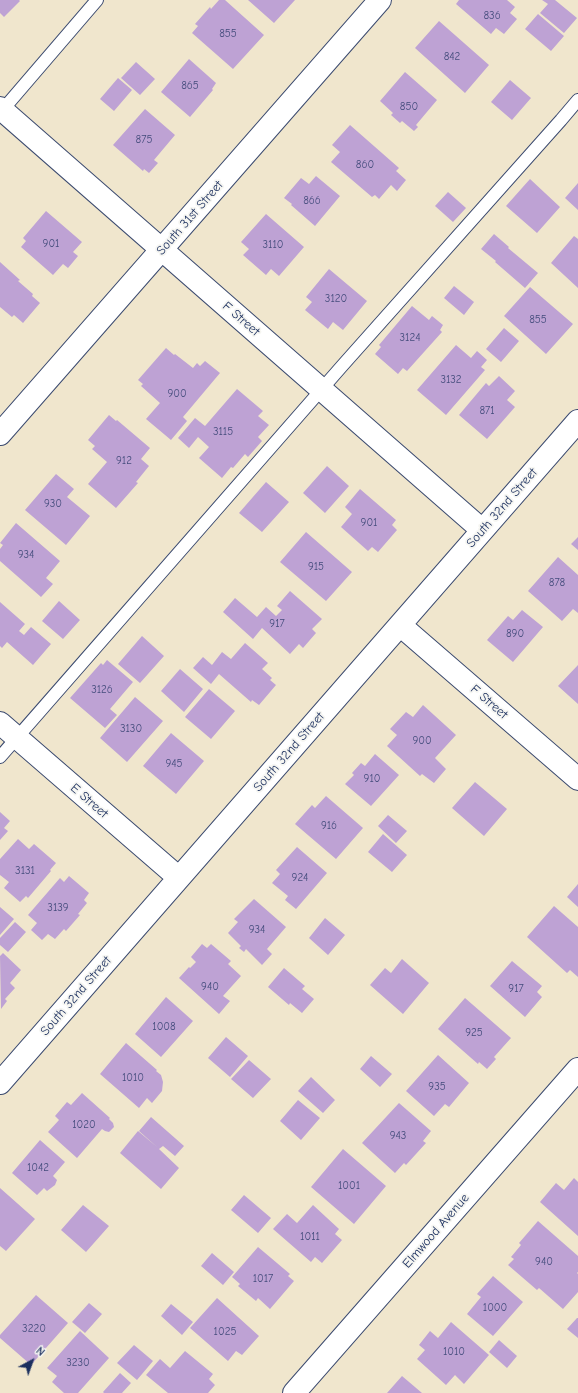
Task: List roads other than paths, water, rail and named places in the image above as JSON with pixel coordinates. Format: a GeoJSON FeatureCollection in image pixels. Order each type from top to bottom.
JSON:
{"type":"FeatureCollection","features":[{"type":"Feature","properties":{"kind":"street","name":"South 31st Street"},"geometry":{"type":"LineString","coordinates":[[0,434],[380,0]]}},
{"type":"Feature","properties":{"kind":"street","name":"F Street"},"geometry":{"type":"LineString","coordinates":[[1,111],[322,389],[482,530]]}},
{"type":"Feature","properties":{"kind":"street","name":"South 32nd Street"},"geometry":{"type":"LineString","coordinates":[[0,1083],[578,421]]}},
{"type":"Feature","properties":{"kind":"street","name":"F Street"},"geometry":{"type":"LineString","coordinates":[[400,625],[578,779]]}},
{"type":"Feature","properties":{"kind":"street","name":"E Street"},"geometry":{"type":"LineString","coordinates":[[0,723],[179,878]]}},
{"type":"Feature","properties":{"kind":"street","name":"Elmwood Avenue"},"geometry":{"type":"LineString","coordinates":[[294,1393],[578,1069]]}},
{"type":"Feature","properties":{"kind":"lane"},"geometry":{"type":"LineString","coordinates":[[1,111],[96,0]]}},
{"type":"Feature","properties":{"kind":"lane"},"geometry":{"type":"LineString","coordinates":[[0,757],[322,389],[578,100]]}}]}
